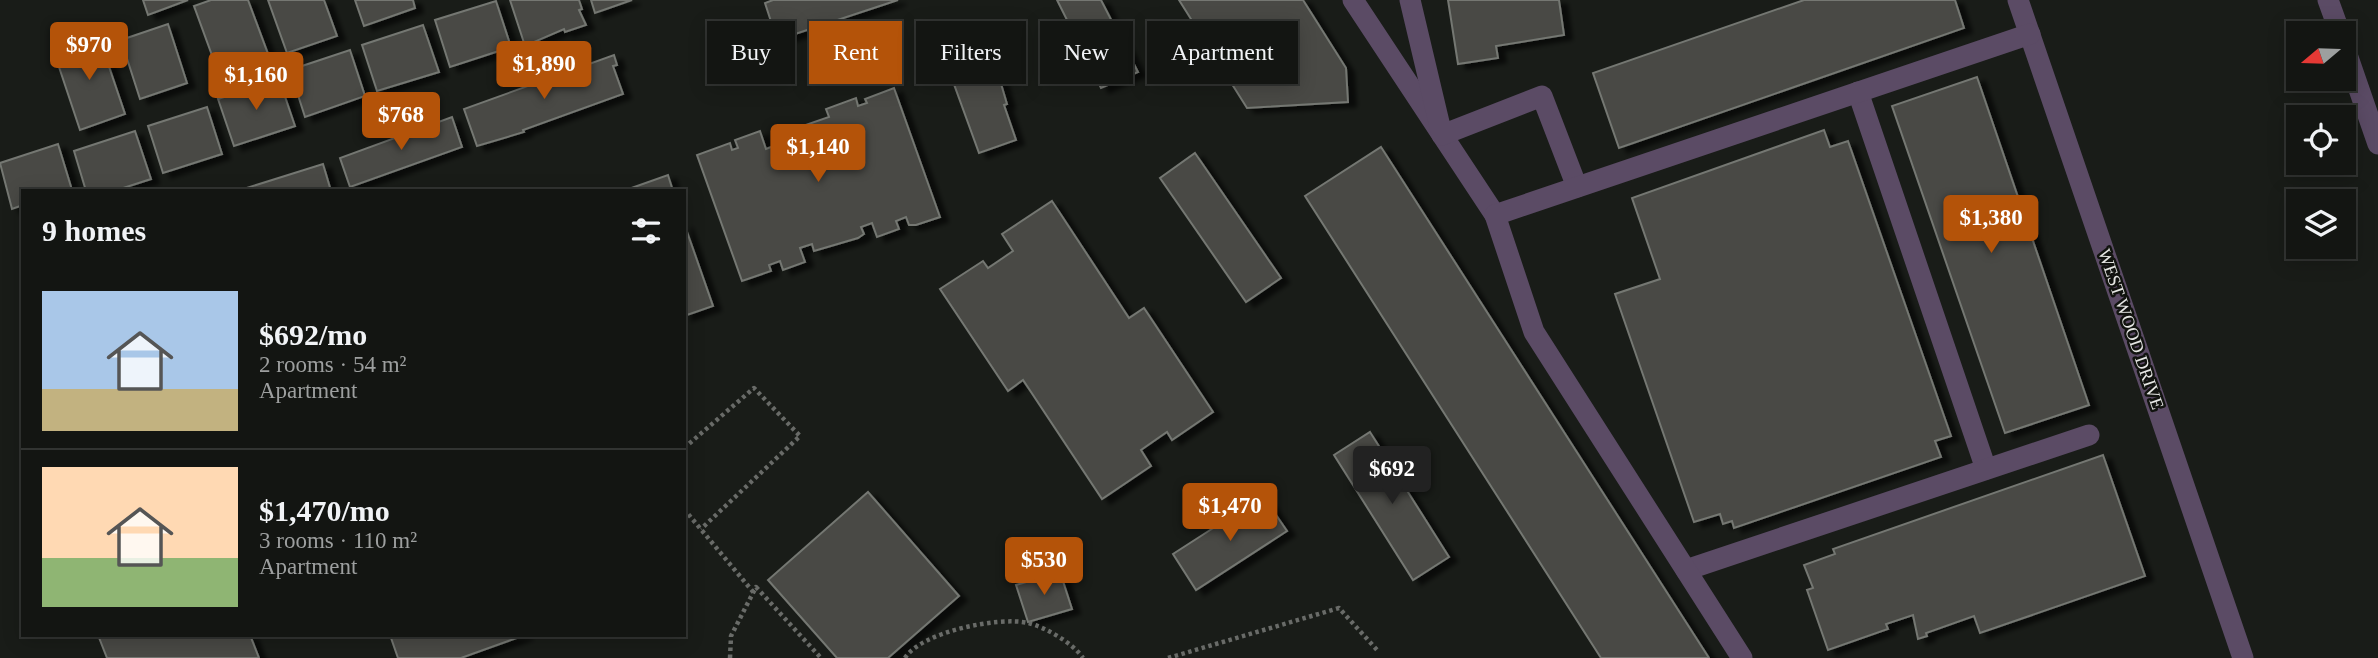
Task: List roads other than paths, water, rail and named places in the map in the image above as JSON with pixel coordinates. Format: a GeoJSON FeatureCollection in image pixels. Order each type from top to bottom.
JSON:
{"type":"FeatureCollection","features":[{"type":"Feature","properties":{"kind":"street"},"geometry":{"type":"LineString","coordinates":[[1353,0],[1495,215],[1534,332],[1742,658]]}},
{"type":"Feature","properties":{"kind":"street"},"geometry":{"type":"LineString","coordinates":[[1410,0],[1441,135]]}},
{"type":"Feature","properties":{"kind":"street","name":"WEST WOOD DRIVE"},"geometry":{"type":"LineString","coordinates":[[2018,0],[2243,658]]}},
{"type":"Feature","properties":{"kind":"street"},"geometry":{"type":"LineString","coordinates":[[2329,0],[2336,21]]}},
{"type":"Feature","properties":{"kind":"street"},"geometry":{"type":"LineString","coordinates":[[1495,215],[2030,34]]}},
{"type":"Feature","properties":{"kind":"street"},"geometry":{"type":"LineString","coordinates":[[2356,81],[2378,144]]}},
{"type":"Feature","properties":{"kind":"street"},"geometry":{"type":"LineString","coordinates":[[1858,92],[1986,469]]}},
{"type":"Feature","properties":{"kind":"street"},"geometry":{"type":"LineString","coordinates":[[1441,135],[1542,96],[1577,187]]}},
{"type":"Feature","properties":{"kind":"street"},"geometry":{"type":"LineString","coordinates":[[1686,570],[2089,435]]}}]}
